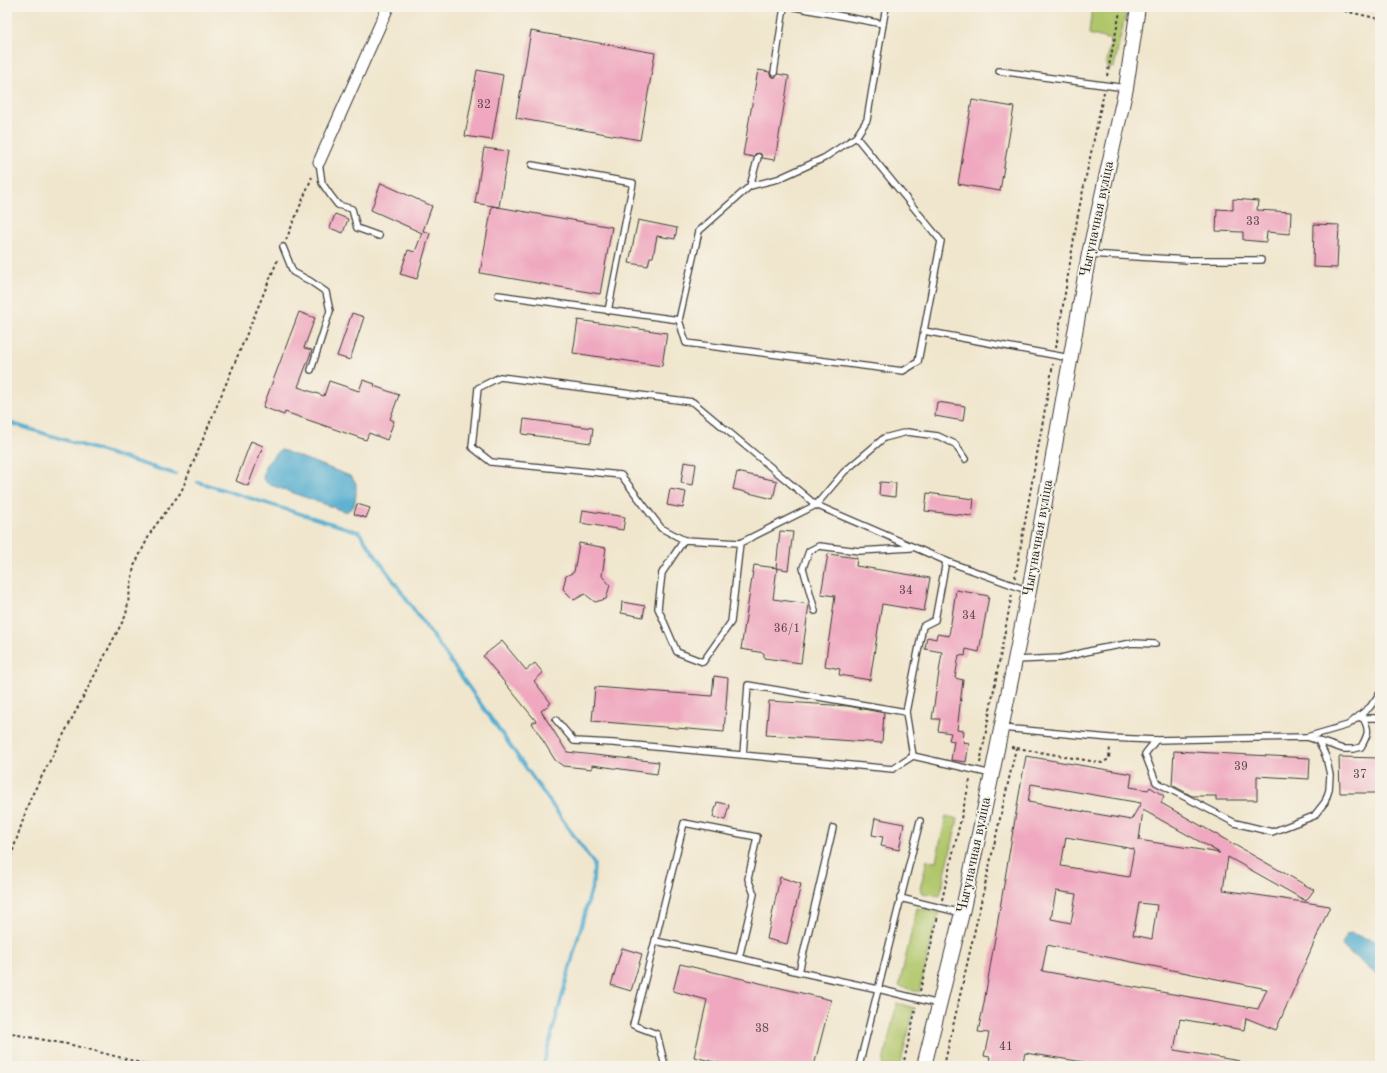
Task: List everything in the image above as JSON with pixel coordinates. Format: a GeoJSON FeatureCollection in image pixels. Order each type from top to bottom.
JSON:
{"type":"FeatureCollection","features":[{"type":"Feature","properties":{"kind":"street"},"geometry":{"type":"LineString","coordinates":[[319,162],[388,7]]}},
{"type":"Feature","properties":{"kind":"street","name":"Чыгуначная вуліца"},"geometry":{"type":"LineString","coordinates":[[924,1066],[962,913],[998,745],[1029,591],[1089,254],[1126,88],[1138,7]]}},
{"type":"Feature","properties":{"kind":"lane"},"geometry":{"type":"LineString","coordinates":[[774,73],[784,7]]}},
{"type":"Feature","properties":{"kind":"lane"},"geometry":{"type":"LineString","coordinates":[[794,7],[883,24]]}},
{"type":"Feature","properties":{"kind":"lane"},"geometry":{"type":"LineString","coordinates":[[856,137],[941,240],[918,362],[903,371],[686,343],[679,320],[699,231],[750,186],[778,179],[824,158],[856,137],[867,120],[886,7]]}},
{"type":"Feature","properties":{"kind":"lane"},"geometry":{"type":"LineString","coordinates":[[999,71],[1126,88]]}},
{"type":"Feature","properties":{"kind":"lane"},"geometry":{"type":"LineString","coordinates":[[750,186],[758,157]]}},
{"type":"Feature","properties":{"kind":"lane"},"geometry":{"type":"LineString","coordinates":[[319,162],[322,183],[338,205],[352,209],[357,228],[379,236]]}},
{"type":"Feature","properties":{"kind":"lane"},"geometry":{"type":"LineString","coordinates":[[532,165],[633,183],[608,311]]}},
{"type":"Feature","properties":{"kind":"lane"},"geometry":{"type":"LineString","coordinates":[[283,247],[293,272],[326,292],[330,311],[311,370]]}},
{"type":"Feature","properties":{"kind":"lane"},"geometry":{"type":"LineString","coordinates":[[1089,254],[1188,260],[1261,260]]}},
{"type":"Feature","properties":{"kind":"lane"},"geometry":{"type":"LineString","coordinates":[[498,295],[679,320]]}},
{"type":"Feature","properties":{"kind":"lane"},"geometry":{"type":"LineString","coordinates":[[924,331],[1070,358]]}},
{"type":"Feature","properties":{"kind":"lane"},"geometry":{"type":"LineString","coordinates":[[965,459],[955,444],[938,436],[907,432],[884,438],[844,472],[816,505],[740,543],[684,540],[661,528],[620,476],[491,462],[472,448],[478,388],[500,377],[693,402],[816,505],[946,561],[1029,591]]}},
{"type":"Feature","properties":{"kind":"lane"},"geometry":{"type":"LineString","coordinates":[[684,540],[662,573],[658,608],[677,652],[703,662],[731,622],[740,543]]}},
{"type":"Feature","properties":{"kind":"lane"},"geometry":{"type":"LineString","coordinates":[[815,611],[803,568],[809,552],[819,546],[859,551],[914,548]]}},
{"type":"Feature","properties":{"kind":"lane"},"geometry":{"type":"LineString","coordinates":[[913,756],[906,712],[923,626],[934,620],[946,561]]}},
{"type":"Feature","properties":{"kind":"lane"},"geometry":{"type":"LineString","coordinates":[[1015,660],[1061,658],[1132,643],[1155,644]]}},
{"type":"Feature","properties":{"kind":"lane"},"geometry":{"type":"LineString","coordinates":[[743,755],[748,685],[906,712]]}},
{"type":"Feature","properties":{"kind":"lane"},"geometry":{"type":"LineString","coordinates":[[1001,728],[1110,738],[1156,740],[1307,737],[1348,725],[1360,718],[1380,694]]}},
{"type":"Feature","properties":{"kind":"lane"},"geometry":{"type":"LineString","coordinates":[[1360,718],[1380,718]]}},
{"type":"Feature","properties":{"kind":"lane"},"geometry":{"type":"LineString","coordinates":[[1307,737],[1343,749],[1361,747],[1367,738],[1368,726],[1360,718]]}},
{"type":"Feature","properties":{"kind":"lane"},"geometry":{"type":"LineString","coordinates":[[556,720],[574,741],[893,769],[913,756],[992,774]]}},
{"type":"Feature","properties":{"kind":"lane"},"geometry":{"type":"LineString","coordinates":[[1156,740],[1145,754],[1156,782],[1235,823],[1272,832],[1314,816],[1324,802],[1329,790],[1330,775],[1326,757],[1318,740]]}},
{"type":"Feature","properties":{"kind":"lane"},"geometry":{"type":"LineString","coordinates":[[859,1066],[920,821]]}},
{"type":"Feature","properties":{"kind":"lane"},"geometry":{"type":"LineString","coordinates":[[665,1066],[657,1034],[633,1025],[684,823],[757,838],[748,879],[754,894],[739,958]]}},
{"type":"Feature","properties":{"kind":"lane"},"geometry":{"type":"LineString","coordinates":[[799,972],[833,828]]}},
{"type":"Feature","properties":{"kind":"lane"},"geometry":{"type":"LineString","coordinates":[[900,898],[962,913]]}},
{"type":"Feature","properties":{"kind":"lane"},"geometry":{"type":"LineString","coordinates":[[655,941],[739,958],[939,1004]]}},
{"type":"Feature","properties":{"kind":"path"},"geometry":{"type":"LineString","coordinates":[[903,1066],[970,780],[977,774],[978,771],[1014,585],[1078,214],[1121,7]]}},
{"type":"Feature","properties":{"kind":"path"},"geometry":{"type":"LineString","coordinates":[[1327,7],[1380,20]]}},
{"type":"Feature","properties":{"kind":"path"},"geometry":{"type":"LineString","coordinates":[[7,868],[30,799],[126,615],[134,566],[152,530],[181,492],[319,162]]}},
{"type":"Feature","properties":{"kind":"path"},"geometry":{"type":"LineString","coordinates":[[998,745],[1102,763],[1109,759],[1110,738]]}},
{"type":"Feature","properties":{"kind":"path"},"geometry":{"type":"LineString","coordinates":[[944,1066],[1016,748]]}},
{"type":"Feature","properties":{"kind":"path"},"geometry":{"type":"LineString","coordinates":[[7,1031],[85,1048],[153,1066]]}},
{"type":"Feature","properties":{"kind":"green space"},"geometry":{"type":"Polygon","coordinates":[[[1092,7],[1127,7],[1114,67],[1106,67],[1111,40],[1089,34],[1092,7]]]}},
{"type":"Feature","properties":{"kind":"green space"},"geometry":{"type":"Polygon","coordinates":[[[946,816],[958,819],[940,896],[923,893],[920,889],[927,860],[936,861],[946,816]]]}},
{"type":"Feature","properties":{"kind":"green space"},"geometry":{"type":"Polygon","coordinates":[[[917,908],[939,913],[919,992],[899,986],[917,908]]]}},
{"type":"Feature","properties":{"kind":"green space"},"geometry":{"type":"Polygon","coordinates":[[[897,1003],[914,1008],[900,1066],[882,1066],[897,1003]]]}},
{"type":"Feature","properties":{"kind":"water"},"geometry":{"type":"Polygon","coordinates":[[[282,450],[350,476],[356,483],[354,506],[346,512],[268,484],[263,479],[265,466],[278,451],[282,450]]]}},
{"type":"Feature","properties":{"kind":"water"},"geometry":{"type":"Polygon","coordinates":[[[1351,933],[1374,941],[1380,946],[1380,973],[1376,974],[1344,948],[1342,945],[1347,934],[1351,933]]]}},
{"type":"Feature","properties":{"kind":"building"},"geometry":{"type":"Polygon","coordinates":[[[531,31],[655,53],[640,140],[516,118],[531,31]]]}},
{"type":"Feature","properties":{"kind":"building"},"geometry":{"type":"Polygon","coordinates":[[[477,70],[503,75],[492,140],[465,136],[477,70]]]}},
{"type":"Feature","properties":{"kind":"building"},"geometry":{"type":"Polygon","coordinates":[[[758,70],[770,72],[770,75],[773,77],[776,77],[778,74],[789,76],[775,160],[762,158],[761,154],[759,153],[755,154],[754,157],[743,155],[758,70]]]}},
{"type":"Feature","properties":{"kind":"building"},"geometry":{"type":"Polygon","coordinates":[[[972,100],[1014,107],[1000,191],[958,184],[972,100]]]}},
{"type":"Feature","properties":{"kind":"building"},"geometry":{"type":"Polygon","coordinates":[[[484,148],[508,151],[499,207],[475,203],[484,148]]]}},
{"type":"Feature","properties":{"kind":"building"},"geometry":{"type":"Polygon","coordinates":[[[381,183],[432,206],[423,231],[430,233],[417,279],[400,274],[408,250],[415,252],[422,233],[371,210],[381,183]]]}},
{"type":"Feature","properties":{"kind":"building"},"geometry":{"type":"Polygon","coordinates":[[[1233,199],[1258,201],[1257,210],[1291,212],[1290,234],[1267,232],[1266,242],[1243,240],[1243,232],[1216,231],[1217,209],[1233,210],[1233,199]]]}},
{"type":"Feature","properties":{"kind":"building"},"geometry":{"type":"Polygon","coordinates":[[[492,206],[612,227],[600,294],[480,273],[492,206]]]}},
{"type":"Feature","properties":{"kind":"building"},"geometry":{"type":"Polygon","coordinates":[[[335,214],[348,219],[343,233],[330,228],[335,214]]]}},
{"type":"Feature","properties":{"kind":"building"},"geometry":{"type":"Polygon","coordinates":[[[638,220],[677,228],[675,239],[657,236],[653,257],[650,257],[648,266],[629,263],[638,220]]]}},
{"type":"Feature","properties":{"kind":"building"},"geometry":{"type":"Polygon","coordinates":[[[1314,224],[1339,225],[1337,268],[1313,267],[1314,224]]]}},
{"type":"Feature","properties":{"kind":"building"},"geometry":{"type":"Polygon","coordinates":[[[299,312],[315,318],[304,348],[312,350],[298,387],[324,396],[329,381],[359,391],[363,380],[375,384],[374,386],[399,395],[390,419],[394,421],[387,440],[369,433],[366,440],[285,412],[284,415],[263,407],[299,312]]]}},
{"type":"Feature","properties":{"kind":"building"},"geometry":{"type":"Polygon","coordinates":[[[352,313],[364,317],[350,360],[337,356],[352,313]]]}},
{"type":"Feature","properties":{"kind":"building"},"geometry":{"type":"Polygon","coordinates":[[[578,320],[667,333],[662,366],[573,353],[578,320]]]}},
{"type":"Feature","properties":{"kind":"building"},"geometry":{"type":"Polygon","coordinates":[[[937,402],[965,406],[963,421],[935,416],[937,402]]]}},
{"type":"Feature","properties":{"kind":"building"},"geometry":{"type":"Polygon","coordinates":[[[524,419],[593,428],[591,443],[522,434],[524,419]]]}},
{"type":"Feature","properties":{"kind":"building"},"geometry":{"type":"Polygon","coordinates":[[[251,441],[263,446],[248,486],[236,481],[251,441]]]}},
{"type":"Feature","properties":{"kind":"building"},"geometry":{"type":"Polygon","coordinates":[[[684,462],[696,464],[693,485],[681,483],[684,462]]]}},
{"type":"Feature","properties":{"kind":"building"},"geometry":{"type":"Polygon","coordinates":[[[737,472],[777,481],[773,499],[733,489],[737,472]]]}},
{"type":"Feature","properties":{"kind":"building"},"geometry":{"type":"Polygon","coordinates":[[[880,482],[896,483],[895,497],[879,495],[880,482]]]}},
{"type":"Feature","properties":{"kind":"building"},"geometry":{"type":"Polygon","coordinates":[[[670,489],[686,492],[683,508],[667,505],[670,489]]]}},
{"type":"Feature","properties":{"kind":"building"},"geometry":{"type":"Polygon","coordinates":[[[927,493],[974,499],[972,516],[925,511],[927,493]]]}},
{"type":"Feature","properties":{"kind":"building"},"geometry":{"type":"Polygon","coordinates":[[[357,504],[370,508],[366,518],[354,514],[357,504]]]}},
{"type":"Feature","properties":{"kind":"building"},"geometry":{"type":"Polygon","coordinates":[[[583,510],[625,517],[623,530],[581,523],[583,510]]]}},
{"type":"Feature","properties":{"kind":"building"},"geometry":{"type":"Polygon","coordinates":[[[780,531],[793,532],[788,570],[776,568],[780,531]]]}},
{"type":"Feature","properties":{"kind":"building"},"geometry":{"type":"Polygon","coordinates":[[[579,543],[606,548],[602,576],[610,585],[606,599],[595,602],[585,594],[574,600],[563,589],[566,576],[574,572],[579,543]]]}},
{"type":"Feature","properties":{"kind":"building"},"geometry":{"type":"Polygon","coordinates":[[[828,554],[857,558],[856,566],[930,578],[924,611],[882,604],[870,680],[839,675],[840,669],[825,666],[835,596],[821,594],[828,554]]]}},
{"type":"Feature","properties":{"kind":"building"},"geometry":{"type":"Polygon","coordinates":[[[754,565],[777,568],[773,599],[809,604],[801,663],[764,658],[764,653],[741,649],[754,565]]]}},
{"type":"Feature","properties":{"kind":"building"},"geometry":{"type":"Polygon","coordinates":[[[956,590],[989,596],[979,652],[966,649],[965,656],[959,655],[955,678],[963,680],[957,730],[964,731],[963,742],[969,743],[966,762],[951,760],[954,741],[949,740],[951,733],[938,731],[940,719],[932,719],[942,652],[925,649],[927,637],[936,639],[937,634],[949,636],[956,590]]]}},
{"type":"Feature","properties":{"kind":"building"},"geometry":{"type":"Polygon","coordinates":[[[622,602],[645,606],[643,617],[621,613],[622,602]]]}},
{"type":"Feature","properties":{"kind":"building"},"geometry":{"type":"Polygon","coordinates":[[[502,641],[526,670],[535,663],[543,673],[534,681],[551,703],[541,711],[567,752],[659,762],[657,774],[592,765],[592,769],[563,766],[555,760],[532,723],[536,721],[483,656],[502,641]]]}},
{"type":"Feature","properties":{"kind":"building"},"geometry":{"type":"Polygon","coordinates":[[[714,676],[728,678],[724,732],[592,721],[595,687],[712,696],[714,676]]]}},
{"type":"Feature","properties":{"kind":"building"},"geometry":{"type":"Polygon","coordinates":[[[769,701],[848,706],[884,713],[882,743],[766,735],[769,701]]]}},
{"type":"Feature","properties":{"kind":"building"},"geometry":{"type":"Polygon","coordinates":[[[1174,751],[1310,758],[1309,779],[1257,776],[1257,800],[1216,800],[1216,796],[1192,796],[1172,785],[1174,751]]]}},
{"type":"Feature","properties":{"kind":"building"},"geometry":{"type":"Polygon","coordinates":[[[1026,756],[1132,774],[1130,787],[1148,790],[1150,787],[1164,796],[1161,803],[1314,890],[1306,901],[1228,857],[1223,890],[1330,906],[1276,1030],[1246,1018],[1244,1030],[1180,1019],[1174,1050],[1240,1061],[1240,1066],[1083,1066],[1084,1062],[1025,1053],[1022,1065],[1007,1062],[1007,1066],[988,1066],[990,1057],[984,1056],[989,1033],[978,1032],[1026,756]],[[1031,784],[1028,802],[1131,820],[1141,803],[1031,784]],[[1143,810],[1139,840],[1220,853],[1143,810]],[[1066,837],[1061,866],[1129,877],[1134,849],[1066,837]],[[1056,891],[1051,919],[1071,923],[1076,894],[1056,891]],[[1139,903],[1133,935],[1152,939],[1157,905],[1139,903]],[[1047,945],[1042,971],[1258,1009],[1267,989],[1047,945]]]}},
{"type":"Feature","properties":{"kind":"building"},"geometry":{"type":"Polygon","coordinates":[[[1339,757],[1380,758],[1380,793],[1340,793],[1339,757]]]}},
{"type":"Feature","properties":{"kind":"building"},"geometry":{"type":"Polygon","coordinates":[[[717,802],[729,805],[725,820],[713,817],[717,802]]]}},
{"type":"Feature","properties":{"kind":"building"},"geometry":{"type":"Polygon","coordinates":[[[875,818],[904,824],[899,850],[881,846],[883,837],[872,835],[875,818]]]}},
{"type":"Feature","properties":{"kind":"building"},"geometry":{"type":"Polygon","coordinates":[[[780,877],[801,884],[787,944],[767,939],[780,877]]]}},
{"type":"Feature","properties":{"kind":"building"},"geometry":{"type":"Polygon","coordinates":[[[622,948],[642,954],[631,991],[611,985],[622,948]]]}},
{"type":"Feature","properties":{"kind":"building"},"geometry":{"type":"Polygon","coordinates":[[[680,964],[831,1000],[814,1066],[731,1066],[694,1057],[707,1000],[673,991],[680,964]]]}},
{"type":"Feature","properties":{"kind":"waterway"},"geometry":{"type":"LineString","coordinates":[[7,422],[175,474]]}},
{"type":"Feature","properties":{"kind":"waterway"},"geometry":{"type":"LineString","coordinates":[[198,482],[359,532],[594,864],[593,883],[543,1066]]}}]}
